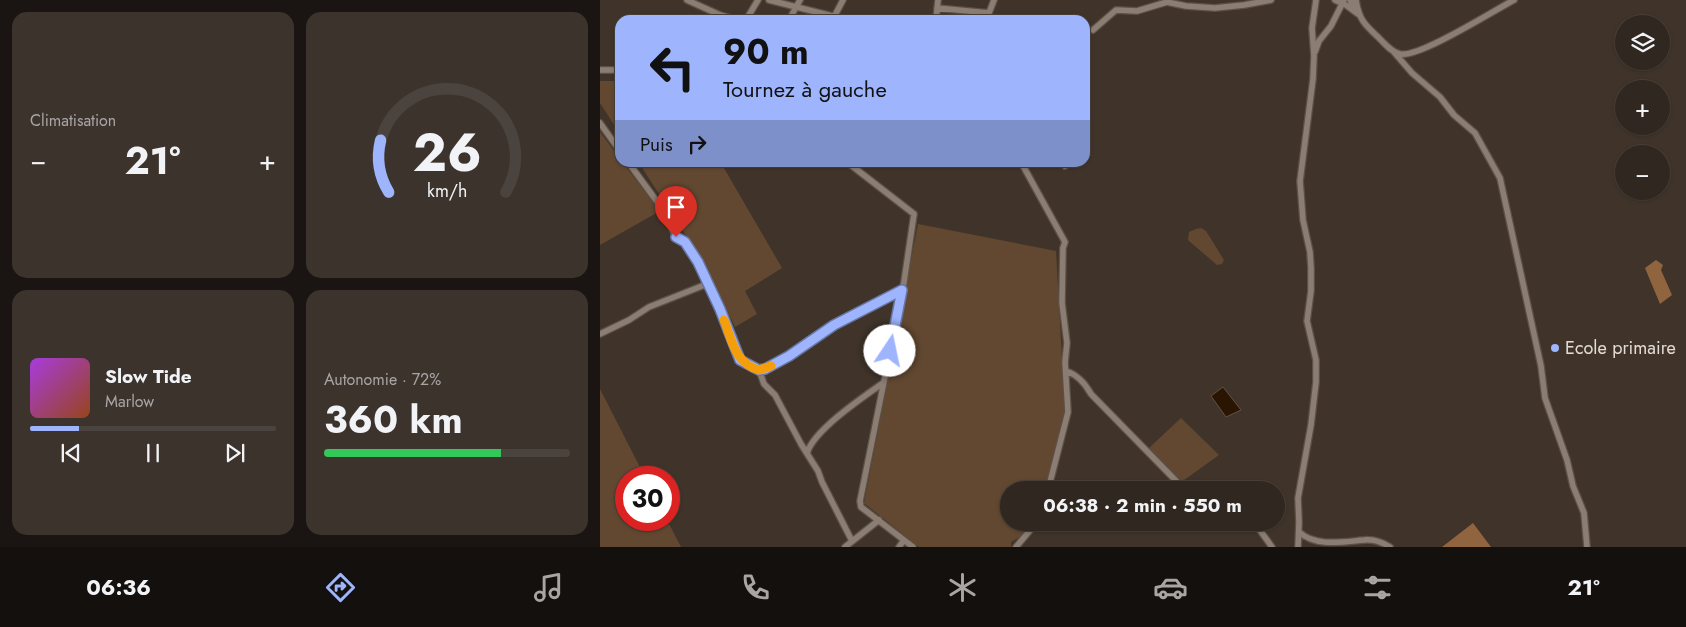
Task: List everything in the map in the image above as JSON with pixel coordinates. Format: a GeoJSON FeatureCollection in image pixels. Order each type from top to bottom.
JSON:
{"type":"FeatureCollection","features":[{"type":"Feature","properties":{"kind":"street"},"geometry":{"type":"LineString","coordinates":[[687,0],[720,15]]}},
{"type":"Feature","properties":{"kind":"street"},"geometry":{"type":"LineString","coordinates":[[749,15],[758,0]]}},
{"type":"Feature","properties":{"kind":"street"},"geometry":{"type":"LineString","coordinates":[[769,0],[830,15]]}},
{"type":"Feature","properties":{"kind":"street"},"geometry":{"type":"LineString","coordinates":[[792,15],[800,0]]}},
{"type":"Feature","properties":{"kind":"street"},"geometry":{"type":"LineString","coordinates":[[835,15],[843,0]]}},
{"type":"Feature","properties":{"kind":"street"},"geometry":{"type":"LineString","coordinates":[[936,15],[938,0]]}},
{"type":"Feature","properties":{"kind":"street"},"geometry":{"type":"LineString","coordinates":[[937,8],[989,13],[994,0]]}},
{"type":"Feature","properties":{"kind":"street"},"geometry":{"type":"LineString","coordinates":[[1093,30],[1116,10],[1120,9],[1137,11],[1167,2],[1186,6],[1215,8],[1271,0]]}},
{"type":"Feature","properties":{"kind":"street"},"geometry":{"type":"LineString","coordinates":[[1298,547],[1298,498],[1311,425],[1316,375],[1315,352],[1308,329],[1311,268],[1310,252],[1302,219],[1300,181],[1314,56],[1312,28],[1316,0]]}},
{"type":"Feature","properties":{"kind":"street"},"geometry":{"type":"LineString","coordinates":[[1334,0],[1343,1],[1358,14]]}},
{"type":"Feature","properties":{"kind":"street"},"geometry":{"type":"LineString","coordinates":[[1350,0],[1364,24],[1440,97],[1454,115],[1475,133],[1500,178],[1541,366],[1545,398],[1567,460],[1573,486],[1584,513],[1587,547]]}},
{"type":"Feature","properties":{"kind":"street"},"geometry":{"type":"LineString","coordinates":[[1356,0],[1358,14]]}},
{"type":"Feature","properties":{"kind":"street"},"geometry":{"type":"LineString","coordinates":[[1393,52],[1409,55],[1433,46],[1514,0]]}},
{"type":"Feature","properties":{"kind":"street"},"geometry":{"type":"LineString","coordinates":[[1314,56],[1319,41],[1332,26],[1343,1]]}},
{"type":"Feature","properties":{"kind":"street"},"geometry":{"type":"LineString","coordinates":[[600,70],[615,70]]}},
{"type":"Feature","properties":{"kind":"street"},"geometry":{"type":"LineString","coordinates":[[600,123],[615,144]]}},
{"type":"Feature","properties":{"kind":"street"},"geometry":{"type":"LineString","coordinates":[[632,167],[661,207],[675,235],[688,245],[698,262],[720,309],[740,360],[759,370],[765,369],[789,356],[834,325],[902,290]]}},
{"type":"Feature","properties":{"kind":"street"},"geometry":{"type":"LineString","coordinates":[[853,167],[914,214],[902,290],[860,501],[861,507],[913,547]]}},
{"type":"Feature","properties":{"kind":"street"},"geometry":{"type":"LineString","coordinates":[[1024,167],[1065,242],[1063,248],[1062,303],[1067,343],[1068,412],[1050,481]]}},
{"type":"Feature","properties":{"kind":"street"},"geometry":{"type":"LineString","coordinates":[[600,334],[630,320],[649,306],[708,284]]}},
{"type":"Feature","properties":{"kind":"street"},"geometry":{"type":"LineString","coordinates":[[759,370],[764,384],[775,395],[801,444],[818,471],[852,541]]}},
{"type":"Feature","properties":{"kind":"street"},"geometry":{"type":"LineString","coordinates":[[1066,371],[1073,373],[1082,381],[1090,394],[1176,481]]}},
{"type":"Feature","properties":{"kind":"street"},"geometry":{"type":"LineString","coordinates":[[807,453],[810,445],[820,433],[852,405],[884,383]]}},
{"type":"Feature","properties":{"kind":"street"},"geometry":{"type":"LineString","coordinates":[[845,547],[879,520]]}},
{"type":"Feature","properties":{"kind":"street"},"geometry":{"type":"LineString","coordinates":[[1016,547],[1029,531]]}},
{"type":"Feature","properties":{"kind":"street"},"geometry":{"type":"LineString","coordinates":[[1260,531],[1272,547]]}},
{"type":"Feature","properties":{"kind":"street"},"geometry":{"type":"LineString","coordinates":[[1299,532],[1305,541],[1310,544],[1333,546],[1364,540],[1375,541],[1390,547]]}},
{"type":"Feature","properties":{"kind":"street"},"geometry":{"type":"LineString","coordinates":[[899,547],[904,540]]}},
{"type":"Feature","properties":{"kind":"shaded area"},"geometry":{"type":"Polygon","coordinates":[[[600,81],[615,81],[615,126],[600,103],[600,81]]]}},
{"type":"Feature","properties":{"kind":"shaded area"},"geometry":{"type":"Polygon","coordinates":[[[600,132],[615,152],[615,167],[626,167],[660,211],[600,245],[600,132]]]}},
{"type":"Feature","properties":{"kind":"shaded area"},"geometry":{"type":"Polygon","coordinates":[[[642,167],[723,167],[782,268],[745,291],[757,314],[735,327],[708,270],[642,167]]]}},
{"type":"Feature","properties":{"kind":"shaded area"},"geometry":{"type":"Polygon","coordinates":[[[918,224],[1056,251],[1065,412],[1047,481],[1000,481],[1000,531],[1027,531],[1011,542],[1011,547],[919,547],[864,503],[918,224]]]}},
{"type":"Feature","properties":{"kind":"shaded area"},"geometry":{"type":"Polygon","coordinates":[[[1201,228],[1206,231],[1224,260],[1222,264],[1217,265],[1188,240],[1189,232],[1201,228]]]}},
{"type":"Feature","properties":{"kind":"shaded area"},"geometry":{"type":"Polygon","coordinates":[[[1656,260],[1663,265],[1661,270],[1672,295],[1660,304],[1645,268],[1656,260]]]}},
{"type":"Feature","properties":{"kind":"shaded area"},"geometry":{"type":"Polygon","coordinates":[[[1223,387],[1241,410],[1226,417],[1211,396],[1223,387]]]}},
{"type":"Feature","properties":{"kind":"shaded area"},"geometry":{"type":"Polygon","coordinates":[[[600,389],[639,466],[615,466],[615,531],[673,531],[681,547],[600,547],[600,389]]]}},
{"type":"Feature","properties":{"kind":"shaded area"},"geometry":{"type":"Polygon","coordinates":[[[1181,418],[1219,455],[1183,481],[1178,481],[1148,449],[1181,418]]]}},
{"type":"Feature","properties":{"kind":"shaded area"},"geometry":{"type":"Polygon","coordinates":[[[1473,523],[1491,547],[1442,547],[1473,523]]]}},
{"type":"Feature","properties":{"kind":"slow traffic"},"geometry":{"type":"LineString","coordinates":[[724,320],[740,360],[759,370],[771,366]]}},
{"type":"Feature","properties":{"kind":"place","name":"Ecole primaire"},"geometry":{"type":"Point","coordinates":[1555,348]}},
{"type":"Feature","properties":{"kind":"route"},"geometry":{"type":"LineString","coordinates":[[676,237],[688,245],[698,262],[720,309],[740,360],[754,368],[759,370],[765,369],[789,356],[834,325],[873,303],[902,290],[890,351]]}}]}
